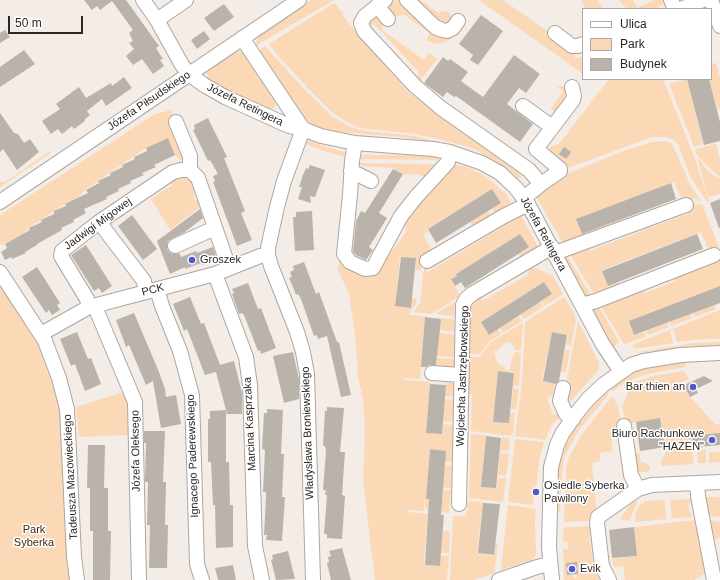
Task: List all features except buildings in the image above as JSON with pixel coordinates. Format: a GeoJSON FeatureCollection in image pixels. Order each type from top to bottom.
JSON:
{"type":"FeatureCollection","features":[{"type":"Feature","properties":{"kind":"street"},"geometry":{"type":"LineString","coordinates":[[143,0],[157,20],[182,65],[189,74]]}},
{"type":"Feature","properties":{"kind":"street"},"geometry":{"type":"LineString","coordinates":[[157,20],[186,0]]}},
{"type":"Feature","properties":{"kind":"street","name":"Józefa Piłsudskiego"},"geometry":{"type":"LineString","coordinates":[[0,202],[299,0]]}},
{"type":"Feature","properties":{"kind":"street"},"geometry":{"type":"LineString","coordinates":[[407,0],[435,27],[442,30],[447,31],[453,28],[458,21]]}},
{"type":"Feature","properties":{"kind":"street"},"geometry":{"type":"LineString","coordinates":[[683,8],[703,0]]}},
{"type":"Feature","properties":{"kind":"street"},"geometry":{"type":"LineString","coordinates":[[711,0],[720,26]]}},
{"type":"Feature","properties":{"kind":"street"},"geometry":{"type":"LineString","coordinates":[[388,19],[381,3],[364,16],[362,19],[362,28],[415,86],[441,108],[529,170],[541,184]]}},
{"type":"Feature","properties":{"kind":"street"},"geometry":{"type":"LineString","coordinates":[[555,34],[572,46],[582,44]]}},
{"type":"Feature","properties":{"kind":"street","name":"Józefa Retingera"},"geometry":{"type":"LineString","coordinates":[[242,38],[304,130]]}},
{"type":"Feature","properties":{"kind":"street","name":"Józefa Retingera"},"geometry":{"type":"LineString","coordinates":[[189,74],[204,85],[226,97],[289,126],[321,136],[355,143],[433,149],[450,152],[465,156],[493,169],[516,188],[526,201],[602,343],[621,372]]}},
{"type":"Feature","properties":{"kind":"street"},"geometry":{"type":"LineString","coordinates":[[427,261],[504,216],[526,201],[541,184],[560,171],[560,169],[536,149],[573,100],[574,96],[572,87]]}},
{"type":"Feature","properties":{"kind":"street"},"geometry":{"type":"LineString","coordinates":[[523,106],[552,127]]}},
{"type":"Feature","properties":{"kind":"street"},"geometry":{"type":"LineString","coordinates":[[176,122],[190,156],[190,170],[200,182],[229,268]]}},
{"type":"Feature","properties":{"kind":"street","name":"Władysława Broniewskiego"},"geometry":{"type":"LineString","coordinates":[[304,130],[284,181],[268,248],[268,255],[297,332],[303,352],[307,374],[313,580]]}},
{"type":"Feature","properties":{"kind":"street"},"geometry":{"type":"LineString","coordinates":[[355,143],[351,171],[344,254],[350,262],[365,269],[372,268],[401,216],[448,162],[450,152]]}},
{"type":"Feature","properties":{"kind":"street","name":"Jadwigi Migowej"},"geometry":{"type":"LineString","coordinates":[[92,306],[61,256],[62,251],[99,222],[172,172],[190,170]]}},
{"type":"Feature","properties":{"kind":"street"},"geometry":{"type":"LineString","coordinates":[[351,171],[371,181]]}},
{"type":"Feature","properties":{"kind":"street"},"geometry":{"type":"LineString","coordinates":[[553,250],[686,205]]}},
{"type":"Feature","properties":{"kind":"street","name":"Ignacego Paderewskiego"},"geometry":{"type":"LineString","coordinates":[[99,222],[151,290],[180,351],[192,395],[197,564],[202,580]]}},
{"type":"Feature","properties":{"kind":"street"},"geometry":{"type":"LineString","coordinates":[[175,246],[215,228]]}},
{"type":"Feature","properties":{"kind":"street","name":"Wojciecha Jastrzębowskiego"},"geometry":{"type":"LineString","coordinates":[[459,504],[463,305],[466,299],[472,294],[553,250]]}},
{"type":"Feature","properties":{"kind":"street","name":"PCK"},"geometry":{"type":"LineString","coordinates":[[41,334],[92,306],[215,274],[260,256],[268,255]]}},
{"type":"Feature","properties":{"kind":"street"},"geometry":{"type":"LineString","coordinates":[[582,305],[596,301],[714,255]]}},
{"type":"Feature","properties":{"kind":"street","name":"Tadeusza Mazowieckiego"},"geometry":{"type":"LineString","coordinates":[[0,272],[41,334],[60,378],[68,409],[74,557],[77,580]]}},
{"type":"Feature","properties":{"kind":"street","name":"Marcina Kasprzaka"},"geometry":{"type":"LineString","coordinates":[[215,274],[246,357],[250,385],[255,546],[262,580]]}},
{"type":"Feature","properties":{"kind":"street","name":"Józefa Oleksego"},"geometry":{"type":"LineString","coordinates":[[92,306],[135,402],[139,580]]}},
{"type":"Feature","properties":{"kind":"street"},"geometry":{"type":"LineString","coordinates":[[552,580],[549,537],[552,467],[560,440],[573,419],[589,398],[631,365],[644,361],[681,355],[720,353]]}},
{"type":"Feature","properties":{"kind":"street"},"geometry":{"type":"LineString","coordinates":[[432,373],[462,375]]}},
{"type":"Feature","properties":{"kind":"street"},"geometry":{"type":"LineString","coordinates":[[563,388],[560,401],[566,414],[573,419]]}},
{"type":"Feature","properties":{"kind":"street"},"geometry":{"type":"LineString","coordinates":[[624,426],[631,476],[638,489]]}},
{"type":"Feature","properties":{"kind":"street"},"geometry":{"type":"LineString","coordinates":[[609,580],[602,566],[597,523],[598,517],[638,489],[652,485],[720,482]]}},
{"type":"Feature","properties":{"kind":"street"},"geometry":{"type":"LineString","coordinates":[[697,483],[698,496],[714,580]]}},
{"type":"Feature","properties":{"kind":"street"},"geometry":{"type":"LineString","coordinates":[[499,580],[550,564]]}},
{"type":"Feature","properties":{"kind":"green space"},"geometry":{"type":"Polygon","coordinates":[[[311,0],[334,0],[255,46],[259,36],[311,0]]]}},
{"type":"Feature","properties":{"kind":"green space"},"geometry":{"type":"Polygon","coordinates":[[[395,0],[401,0],[433,30],[458,30],[452,38],[446,42],[436,44],[426,40],[430,33],[403,14],[400,16],[394,16],[389,12],[390,5],[395,0]]]}},
{"type":"Feature","properties":{"kind":"green space"},"geometry":{"type":"Polygon","coordinates":[[[415,0],[420,0],[439,13],[444,11],[449,12],[452,22],[444,26],[415,0]]]}},
{"type":"Feature","properties":{"kind":"green space"},"geometry":{"type":"Polygon","coordinates":[[[479,0],[503,0],[574,50],[575,58],[582,57],[582,73],[479,0]]]}},
{"type":"Feature","properties":{"kind":"green space"},"geometry":{"type":"Polygon","coordinates":[[[581,0],[598,0],[602,8],[585,8],[581,0]]]}},
{"type":"Feature","properties":{"kind":"green space"},"geometry":{"type":"Polygon","coordinates":[[[619,0],[633,0],[637,8],[626,8],[619,0]]]}},
{"type":"Feature","properties":{"kind":"green space"},"geometry":{"type":"Polygon","coordinates":[[[654,0],[662,0],[663,5],[656,8],[637,8],[654,0]]]}},
{"type":"Feature","properties":{"kind":"green space"},"geometry":{"type":"Polygon","coordinates":[[[334,3],[344,14],[342,15],[408,92],[522,176],[518,178],[507,168],[472,148],[415,134],[360,128],[333,113],[278,56],[269,44],[334,3]]]}},
{"type":"Feature","properties":{"kind":"green space"},"geometry":{"type":"Polygon","coordinates":[[[377,15],[383,22],[382,30],[424,60],[429,53],[437,59],[419,82],[418,71],[374,24],[368,29],[367,19],[377,15]]]}},
{"type":"Feature","properties":{"kind":"green space"},"geometry":{"type":"Polygon","coordinates":[[[265,46],[305,90],[331,115],[348,126],[360,130],[415,136],[442,143],[401,137],[329,131],[312,124],[300,114],[256,53],[265,46]]]}},
{"type":"Feature","properties":{"kind":"green space"},"geometry":{"type":"Polygon","coordinates":[[[234,53],[244,53],[276,100],[276,105],[271,110],[216,86],[208,79],[207,73],[210,68],[234,53]]]}},
{"type":"Feature","properties":{"kind":"green space"},"geometry":{"type":"Polygon","coordinates":[[[716,63],[720,77],[720,109],[717,110],[709,80],[712,80],[712,64],[716,63]]]}},
{"type":"Feature","properties":{"kind":"green space"},"geometry":{"type":"Polygon","coordinates":[[[608,80],[663,80],[694,156],[709,201],[707,202],[690,176],[678,144],[673,139],[667,137],[652,137],[568,168],[548,151],[551,146],[559,144],[608,80]]]}},
{"type":"Feature","properties":{"kind":"green space"},"geometry":{"type":"Polygon","coordinates":[[[687,80],[703,144],[694,147],[669,84],[687,80]]]}},
{"type":"Feature","properties":{"kind":"green space"},"geometry":{"type":"Polygon","coordinates":[[[563,86],[569,95],[557,113],[551,109],[563,91],[557,87],[563,86]]]}},
{"type":"Feature","properties":{"kind":"green space"},"geometry":{"type":"Polygon","coordinates":[[[171,110],[174,127],[184,156],[181,161],[175,155],[168,138],[146,148],[86,189],[79,197],[65,204],[24,233],[2,245],[0,242],[0,215],[155,114],[171,110]]]}},
{"type":"Feature","properties":{"kind":"green space"},"geometry":{"type":"Polygon","coordinates":[[[306,141],[344,152],[349,158],[321,150],[304,143],[306,141]]]}},
{"type":"Feature","properties":{"kind":"green space"},"geometry":{"type":"Polygon","coordinates":[[[665,141],[671,143],[673,146],[690,184],[700,200],[698,201],[696,198],[688,201],[682,200],[674,182],[576,219],[582,234],[592,231],[594,234],[564,245],[536,196],[571,172],[626,150],[652,142],[665,141]]]}},
{"type":"Feature","properties":{"kind":"green space"},"geometry":{"type":"Polygon","coordinates":[[[716,144],[720,160],[720,177],[696,154],[695,149],[716,144]]]}},
{"type":"Feature","properties":{"kind":"green space"},"geometry":{"type":"Polygon","coordinates":[[[50,151],[51,153],[0,187],[0,180],[1,182],[5,182],[50,151]]]}},
{"type":"Feature","properties":{"kind":"green space"},"geometry":{"type":"Polygon","coordinates":[[[362,155],[428,155],[439,157],[437,160],[355,159],[362,155]]]}},
{"type":"Feature","properties":{"kind":"green space"},"geometry":{"type":"Polygon","coordinates":[[[697,157],[709,172],[720,179],[720,194],[708,197],[697,157]]]}},
{"type":"Feature","properties":{"kind":"green space"},"geometry":{"type":"Polygon","coordinates":[[[357,163],[442,165],[427,179],[421,175],[403,174],[393,168],[363,166],[357,163]]]}},
{"type":"Feature","properties":{"kind":"green space"},"geometry":{"type":"Polygon","coordinates":[[[454,164],[469,168],[485,176],[506,194],[511,202],[495,213],[492,208],[501,203],[492,189],[427,229],[429,231],[423,235],[432,250],[422,259],[421,271],[415,270],[416,258],[400,257],[395,306],[411,308],[412,298],[417,298],[416,304],[410,312],[410,315],[425,316],[420,379],[404,378],[404,380],[430,382],[426,433],[442,434],[443,424],[453,425],[452,462],[445,462],[446,451],[430,449],[424,507],[425,511],[408,510],[408,512],[428,514],[424,565],[440,566],[441,556],[449,556],[447,580],[375,580],[363,481],[365,431],[363,399],[358,378],[355,334],[349,294],[338,270],[340,251],[353,268],[382,257],[388,257],[406,232],[403,217],[454,164]]]}},
{"type":"Feature","properties":{"kind":"green space"},"geometry":{"type":"Polygon","coordinates":[[[183,176],[192,182],[198,192],[193,194],[195,200],[200,199],[204,204],[170,230],[151,199],[172,185],[168,179],[183,176]]]}},
{"type":"Feature","properties":{"kind":"green space"},"geometry":{"type":"Polygon","coordinates":[[[694,203],[696,205],[702,204],[719,247],[709,251],[701,232],[602,270],[608,286],[618,282],[620,286],[598,295],[594,294],[568,251],[586,244],[589,251],[647,229],[645,222],[649,220],[652,227],[688,214],[686,207],[694,203]]]}},
{"type":"Feature","properties":{"kind":"green space"},"geometry":{"type":"Polygon","coordinates":[[[488,211],[491,215],[472,226],[470,222],[488,211]]]}},
{"type":"Feature","properties":{"kind":"green space"},"geometry":{"type":"Polygon","coordinates":[[[520,215],[538,247],[522,259],[518,254],[529,247],[520,234],[456,274],[457,276],[451,279],[459,294],[457,298],[431,314],[413,312],[420,303],[425,260],[428,272],[504,226],[503,224],[520,215]]]}},
{"type":"Feature","properties":{"kind":"green space"},"geometry":{"type":"Polygon","coordinates":[[[719,250],[720,286],[629,321],[634,335],[644,332],[646,337],[624,344],[599,303],[642,287],[645,293],[675,281],[673,275],[719,250]]]}},
{"type":"Feature","properties":{"kind":"green space"},"geometry":{"type":"Polygon","coordinates":[[[565,252],[592,297],[586,299],[563,258],[565,252]]]}},
{"type":"Feature","properties":{"kind":"green space"},"geometry":{"type":"Polygon","coordinates":[[[527,264],[553,276],[563,294],[545,306],[542,301],[552,294],[544,282],[481,322],[489,335],[498,329],[501,334],[490,341],[480,354],[465,354],[466,309],[478,294],[483,301],[529,274],[527,264]]]}},
{"type":"Feature","properties":{"kind":"green space","name":"Park Syberka"},"geometry":{"type":"Polygon","coordinates":[[[0,286],[36,339],[64,417],[73,580],[0,580],[0,286]]]}},
{"type":"Feature","properties":{"kind":"green space"},"geometry":{"type":"Polygon","coordinates":[[[564,297],[573,311],[576,320],[571,346],[566,345],[568,335],[552,332],[542,381],[555,384],[553,395],[547,398],[553,415],[561,411],[562,415],[552,425],[545,440],[515,436],[522,383],[525,322],[564,297]]]}},
{"type":"Feature","properties":{"kind":"green space"},"geometry":{"type":"Polygon","coordinates":[[[455,302],[454,316],[435,314],[455,302]]]}},
{"type":"Feature","properties":{"kind":"green space"},"geometry":{"type":"Polygon","coordinates":[[[540,302],[543,307],[524,319],[521,314],[540,302]]]}},
{"type":"Feature","properties":{"kind":"green space"},"geometry":{"type":"Polygon","coordinates":[[[597,304],[619,341],[614,347],[608,342],[590,310],[597,304]]]}},
{"type":"Feature","properties":{"kind":"green space"},"geometry":{"type":"Polygon","coordinates":[[[714,305],[716,309],[695,317],[693,313],[714,305]]]}},
{"type":"Feature","properties":{"kind":"green space"},"geometry":{"type":"Polygon","coordinates":[[[720,310],[720,339],[702,339],[677,342],[673,329],[720,310]]]}},
{"type":"Feature","properties":{"kind":"green space"},"geometry":{"type":"Polygon","coordinates":[[[691,314],[692,318],[671,326],[670,322],[691,314]]]}},
{"type":"Feature","properties":{"kind":"green space"},"geometry":{"type":"Polygon","coordinates":[[[519,316],[522,321],[503,333],[500,328],[519,316]]]}},
{"type":"Feature","properties":{"kind":"green space"},"geometry":{"type":"Polygon","coordinates":[[[441,318],[454,319],[454,332],[440,330],[441,318]]]}},
{"type":"Feature","properties":{"kind":"green space"},"geometry":{"type":"Polygon","coordinates":[[[578,321],[599,363],[599,368],[566,406],[563,400],[578,321]]]}},
{"type":"Feature","properties":{"kind":"green space"},"geometry":{"type":"Polygon","coordinates":[[[523,323],[521,350],[515,350],[512,344],[506,342],[498,350],[494,351],[496,360],[501,366],[505,366],[505,370],[510,370],[511,361],[515,352],[521,353],[519,385],[513,386],[514,372],[498,371],[493,422],[509,423],[510,413],[515,413],[513,433],[511,436],[471,431],[472,394],[468,394],[465,357],[480,357],[491,342],[523,323]]]}},
{"type":"Feature","properties":{"kind":"green space"},"geometry":{"type":"Polygon","coordinates":[[[667,323],[669,327],[648,335],[646,331],[667,323]]]}},
{"type":"Feature","properties":{"kind":"green space"},"geometry":{"type":"Polygon","coordinates":[[[670,330],[673,343],[635,349],[632,345],[670,330]]]}},
{"type":"Feature","properties":{"kind":"green space"},"geometry":{"type":"Polygon","coordinates":[[[439,333],[455,335],[455,357],[437,356],[439,333]]]}},
{"type":"Feature","properties":{"kind":"green space"},"geometry":{"type":"Polygon","coordinates":[[[720,342],[720,346],[695,346],[638,353],[694,343],[720,342]]]}},
{"type":"Feature","properties":{"kind":"green space"},"geometry":{"type":"Polygon","coordinates":[[[565,350],[570,350],[566,372],[561,372],[565,350]]]}},
{"type":"Feature","properties":{"kind":"green space"},"geometry":{"type":"Polygon","coordinates":[[[437,358],[455,359],[454,371],[436,370],[437,358]]]}},
{"type":"Feature","properties":{"kind":"green space"},"geometry":{"type":"Polygon","coordinates":[[[686,361],[686,367],[641,376],[626,382],[613,391],[609,388],[622,378],[640,370],[686,361]]]}},
{"type":"Feature","properties":{"kind":"green space"},"geometry":{"type":"Polygon","coordinates":[[[684,371],[689,379],[682,382],[690,397],[716,425],[720,424],[720,434],[692,436],[693,464],[662,466],[661,462],[667,450],[660,418],[626,424],[622,407],[632,383],[653,376],[684,371]]]}},
{"type":"Feature","properties":{"kind":"green space"},"geometry":{"type":"Polygon","coordinates":[[[446,383],[453,383],[455,385],[454,397],[445,396],[446,383]]]}},
{"type":"Feature","properties":{"kind":"green space"},"geometry":{"type":"Polygon","coordinates":[[[513,388],[519,389],[516,409],[511,409],[513,388]]]}},
{"type":"Feature","properties":{"kind":"green space"},"geometry":{"type":"Polygon","coordinates":[[[606,391],[609,394],[579,430],[564,458],[560,513],[556,506],[560,457],[564,444],[575,427],[606,391]]]}},
{"type":"Feature","properties":{"kind":"green space"},"geometry":{"type":"Polygon","coordinates":[[[124,392],[129,407],[130,435],[79,437],[76,407],[124,392]]]}},
{"type":"Feature","properties":{"kind":"green space"},"geometry":{"type":"Polygon","coordinates":[[[612,396],[618,406],[622,425],[610,429],[613,451],[600,453],[600,461],[592,463],[597,514],[589,521],[564,522],[566,469],[568,459],[582,434],[612,396]]]}},
{"type":"Feature","properties":{"kind":"green space"},"geometry":{"type":"Polygon","coordinates":[[[445,399],[454,401],[453,421],[443,421],[445,399]]]}},
{"type":"Feature","properties":{"kind":"green space"},"geometry":{"type":"Polygon","coordinates":[[[471,434],[486,435],[481,487],[496,488],[498,478],[506,478],[503,502],[469,498],[471,434]]]}},
{"type":"Feature","properties":{"kind":"green space"},"geometry":{"type":"Polygon","coordinates":[[[502,437],[510,438],[509,451],[500,450],[502,437]]]}},
{"type":"Feature","properties":{"kind":"green space"},"geometry":{"type":"Polygon","coordinates":[[[515,439],[544,442],[539,460],[533,505],[508,502],[515,439]]]}},
{"type":"Feature","properties":{"kind":"green space"},"geometry":{"type":"Polygon","coordinates":[[[697,450],[706,450],[706,463],[698,463],[697,450]]]}},
{"type":"Feature","properties":{"kind":"green space"},"geometry":{"type":"Polygon","coordinates":[[[639,452],[641,463],[644,462],[650,466],[650,470],[647,472],[636,472],[633,454],[639,452]]]}},
{"type":"Feature","properties":{"kind":"green space"},"geometry":{"type":"Polygon","coordinates":[[[709,452],[720,452],[720,462],[709,463],[709,452]]]}},
{"type":"Feature","properties":{"kind":"green space"},"geometry":{"type":"Polygon","coordinates":[[[500,453],[509,454],[506,476],[498,475],[500,453]]]}},
{"type":"Feature","properties":{"kind":"green space"},"geometry":{"type":"Polygon","coordinates":[[[445,465],[452,466],[451,488],[443,488],[445,465]]]}},
{"type":"Feature","properties":{"kind":"green space"},"geometry":{"type":"Polygon","coordinates":[[[443,490],[451,490],[449,513],[428,511],[425,506],[426,499],[442,501],[443,490]]]}},
{"type":"Feature","properties":{"kind":"green space"},"geometry":{"type":"Polygon","coordinates":[[[702,497],[720,497],[720,517],[706,515],[702,497]]]}},
{"type":"Feature","properties":{"kind":"green space"},"geometry":{"type":"Polygon","coordinates":[[[694,499],[688,505],[692,517],[672,518],[670,500],[694,499]]]}},
{"type":"Feature","properties":{"kind":"green space"},"geometry":{"type":"Polygon","coordinates":[[[665,500],[666,519],[635,522],[636,512],[639,506],[645,501],[665,500]]]}},
{"type":"Feature","properties":{"kind":"green space"},"geometry":{"type":"Polygon","coordinates":[[[468,501],[483,502],[477,553],[494,556],[495,544],[498,545],[494,573],[474,580],[450,580],[453,516],[466,516],[468,501]]]}},
{"type":"Feature","properties":{"kind":"green space"},"geometry":{"type":"Polygon","coordinates":[[[632,501],[638,501],[630,521],[620,519],[632,501]]]}},
{"type":"Feature","properties":{"kind":"green space"},"geometry":{"type":"Polygon","coordinates":[[[508,505],[536,509],[536,553],[535,557],[531,560],[501,570],[508,505]]]}},
{"type":"Feature","properties":{"kind":"green space"},"geometry":{"type":"Polygon","coordinates":[[[695,520],[705,573],[694,580],[625,580],[623,566],[614,567],[612,559],[637,556],[634,527],[695,520]]]}},
{"type":"Feature","properties":{"kind":"green space"},"geometry":{"type":"Polygon","coordinates":[[[706,520],[720,522],[720,538],[710,540],[706,520]]]}},
{"type":"Feature","properties":{"kind":"green space"},"geometry":{"type":"Polygon","coordinates":[[[593,526],[594,533],[589,535],[594,568],[599,580],[564,580],[563,549],[568,549],[568,542],[563,541],[564,527],[593,526]],[[577,562],[566,563],[567,575],[573,575],[574,578],[577,578],[577,562]]]}},
{"type":"Feature","properties":{"kind":"green space"},"geometry":{"type":"Polygon","coordinates":[[[443,531],[450,531],[449,553],[441,553],[443,531]]]}},
{"type":"Feature","properties":{"kind":"place","name":"Groszek"},"geometry":{"type":"Point","coordinates":[192,260]}},
{"type":"Feature","properties":{"kind":"place","name":"Bar thien an"},"geometry":{"type":"Point","coordinates":[693,387]}},
{"type":"Feature","properties":{"kind":"place","name":"Biuro Rachunkowe \"HAZEN\""},"geometry":{"type":"Point","coordinates":[712,440]}},
{"type":"Feature","properties":{"kind":"place","name":"Osiedle Syberka Pawilony"},"geometry":{"type":"Point","coordinates":[536,492]}},
{"type":"Feature","properties":{"kind":"place","name":"Evik"},"geometry":{"type":"Point","coordinates":[572,569]}}]}
